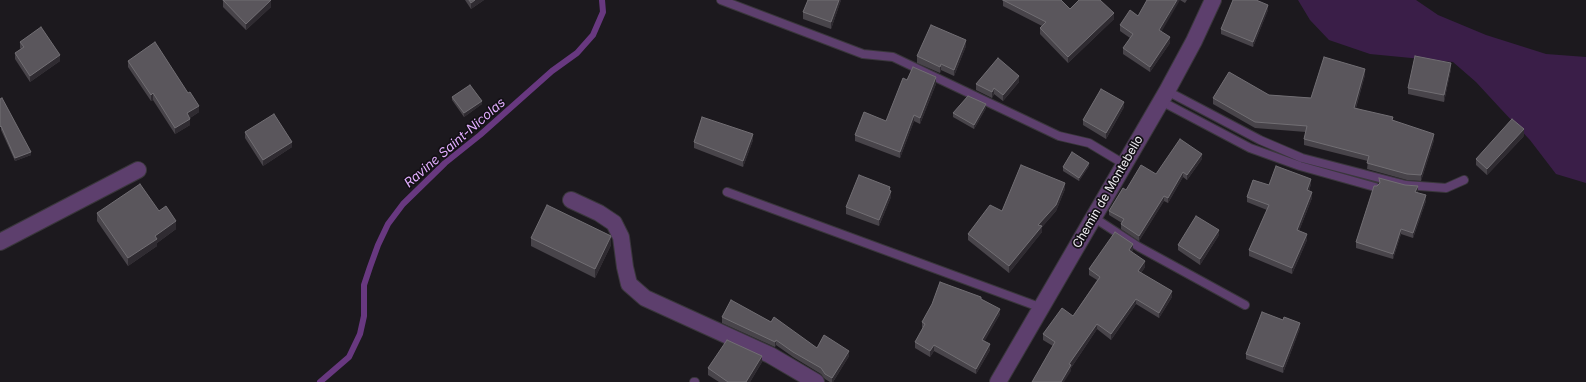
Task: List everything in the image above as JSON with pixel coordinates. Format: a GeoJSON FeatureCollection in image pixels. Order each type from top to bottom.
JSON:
{"type":"FeatureCollection","features":[{"type":"Feature","properties":{"kind":"street","name":"Chemin de Montebello"},"geometry":{"type":"LineString","coordinates":[[998,382],[1164,96],[1194,41],[1213,0]]}},
{"type":"Feature","properties":{"kind":"street"},"geometry":{"type":"LineString","coordinates":[[0,242],[138,170]]}},
{"type":"Feature","properties":{"kind":"street"},"geometry":{"type":"LineString","coordinates":[[571,200],[599,213],[614,223],[621,237],[625,268],[629,284],[645,298],[770,355],[816,382]]}},
{"type":"Feature","properties":{"kind":"lane"},"geometry":{"type":"LineString","coordinates":[[721,0],[863,54],[893,57],[1059,136],[1089,143],[1124,164]]}},
{"type":"Feature","properties":{"kind":"lane"},"geometry":{"type":"LineString","coordinates":[[1164,96],[1302,158],[1406,185],[1446,188],[1464,180]]}},
{"type":"Feature","properties":{"kind":"lane"},"geometry":{"type":"LineString","coordinates":[[1164,96],[1250,148],[1300,166],[1375,187]]}},
{"type":"Feature","properties":{"kind":"lane"},"geometry":{"type":"LineString","coordinates":[[726,192],[1042,308]]}},
{"type":"Feature","properties":{"kind":"lane"},"geometry":{"type":"LineString","coordinates":[[1093,217],[1139,248],[1245,305]]}},
{"type":"Feature","properties":{"kind":"shaded area"},"geometry":{"type":"Polygon","coordinates":[[[1298,0],[1416,0],[1438,15],[1486,35],[1546,54],[1586,57],[1586,183],[1556,174],[1530,140],[1476,82],[1453,62],[1370,54],[1329,40],[1310,20],[1298,0]]]}},
{"type":"Feature","properties":{"kind":"building"},"geometry":{"type":"Polygon","coordinates":[[[223,0],[271,0],[246,24],[223,0]]]}},
{"type":"Feature","properties":{"kind":"building"},"geometry":{"type":"Polygon","coordinates":[[[808,0],[839,0],[831,22],[803,12],[808,0]]]}},
{"type":"Feature","properties":{"kind":"building"},"geometry":{"type":"Polygon","coordinates":[[[1003,0],[1061,0],[1070,9],[1079,0],[1100,0],[1114,13],[1068,57],[1040,28],[1046,22],[1003,0]]]}},
{"type":"Feature","properties":{"kind":"building"},"geometry":{"type":"Polygon","coordinates":[[[1147,0],[1177,0],[1159,30],[1170,37],[1150,67],[1123,48],[1133,34],[1120,25],[1130,10],[1138,16],[1147,0]]]}},
{"type":"Feature","properties":{"kind":"building"},"geometry":{"type":"Polygon","coordinates":[[[1233,0],[1256,0],[1268,5],[1253,42],[1221,29],[1233,0]]]}},
{"type":"Feature","properties":{"kind":"building"},"geometry":{"type":"Polygon","coordinates":[[[931,25],[966,40],[954,70],[941,64],[940,67],[917,56],[931,25]]]}},
{"type":"Feature","properties":{"kind":"building"},"geometry":{"type":"Polygon","coordinates":[[[41,27],[60,55],[30,76],[15,53],[24,47],[20,42],[41,27]]]}},
{"type":"Feature","properties":{"kind":"building"},"geometry":{"type":"Polygon","coordinates":[[[155,42],[188,93],[190,92],[199,106],[187,113],[190,119],[175,128],[153,93],[151,95],[128,61],[155,42]]]}},
{"type":"Feature","properties":{"kind":"building"},"geometry":{"type":"Polygon","coordinates":[[[1415,56],[1451,63],[1444,95],[1408,88],[1415,56]]]}},
{"type":"Feature","properties":{"kind":"building"},"geometry":{"type":"Polygon","coordinates":[[[1324,57],[1365,69],[1354,108],[1393,117],[1392,120],[1434,134],[1421,175],[1407,174],[1367,163],[1369,156],[1304,139],[1307,126],[1255,122],[1213,98],[1229,72],[1269,95],[1311,98],[1324,57]]]}},
{"type":"Feature","properties":{"kind":"building"},"geometry":{"type":"Polygon","coordinates":[[[998,58],[1019,76],[1003,95],[994,88],[992,92],[976,84],[998,58]]]}},
{"type":"Feature","properties":{"kind":"building"},"geometry":{"type":"Polygon","coordinates":[[[913,67],[936,77],[920,118],[914,115],[900,152],[855,135],[864,112],[886,121],[903,78],[907,80],[913,67]]]}},
{"type":"Feature","properties":{"kind":"building"},"geometry":{"type":"Polygon","coordinates":[[[470,85],[482,101],[464,113],[452,97],[470,85]]]}},
{"type":"Feature","properties":{"kind":"building"},"geometry":{"type":"Polygon","coordinates":[[[1101,89],[1124,102],[1106,133],[1083,120],[1101,89]]]}},
{"type":"Feature","properties":{"kind":"building"},"geometry":{"type":"Polygon","coordinates":[[[968,96],[986,104],[974,125],[953,113],[968,96]]]}},
{"type":"Feature","properties":{"kind":"building"},"geometry":{"type":"Polygon","coordinates":[[[2,98],[31,152],[15,158],[1,126],[0,127],[0,99],[2,98]]]}},
{"type":"Feature","properties":{"kind":"building"},"geometry":{"type":"Polygon","coordinates":[[[274,114],[292,142],[263,160],[245,132],[274,114]]]}},
{"type":"Feature","properties":{"kind":"building"},"geometry":{"type":"Polygon","coordinates":[[[702,117],[753,134],[743,161],[694,142],[702,117]]]}},
{"type":"Feature","properties":{"kind":"building"},"geometry":{"type":"Polygon","coordinates":[[[1512,119],[1524,129],[1487,169],[1476,159],[1512,119]]]}},
{"type":"Feature","properties":{"kind":"building"},"geometry":{"type":"Polygon","coordinates":[[[1180,139],[1202,154],[1187,175],[1183,172],[1168,198],[1164,196],[1139,236],[1121,224],[1124,219],[1109,211],[1123,188],[1126,190],[1141,165],[1156,174],[1180,139]]]}},
{"type":"Feature","properties":{"kind":"building"},"geometry":{"type":"Polygon","coordinates":[[[1072,152],[1089,163],[1079,178],[1063,167],[1072,152]]]}},
{"type":"Feature","properties":{"kind":"building"},"geometry":{"type":"Polygon","coordinates":[[[1021,165],[1065,183],[1056,205],[1038,225],[1042,226],[1009,266],[968,234],[990,205],[1002,211],[1021,165]]]}},
{"type":"Feature","properties":{"kind":"building"},"geometry":{"type":"Polygon","coordinates":[[[1276,166],[1311,179],[1307,190],[1312,192],[1297,230],[1307,234],[1292,268],[1249,250],[1269,205],[1247,197],[1253,180],[1269,185],[1276,166]]]}},
{"type":"Feature","properties":{"kind":"building"},"geometry":{"type":"Polygon","coordinates":[[[859,175],[890,187],[889,190],[891,191],[879,220],[846,207],[859,175]]]}},
{"type":"Feature","properties":{"kind":"building"},"geometry":{"type":"Polygon","coordinates":[[[1379,178],[1405,185],[1418,186],[1415,192],[1426,195],[1413,233],[1401,229],[1393,254],[1356,242],[1374,186],[1377,186],[1380,183],[1379,178]]]}},
{"type":"Feature","properties":{"kind":"building"},"geometry":{"type":"Polygon","coordinates":[[[140,184],[159,211],[166,206],[176,221],[155,236],[157,239],[128,258],[97,213],[140,184]]]}},
{"type":"Feature","properties":{"kind":"building"},"geometry":{"type":"Polygon","coordinates":[[[547,205],[611,236],[595,269],[531,238],[547,205]]]}},
{"type":"Feature","properties":{"kind":"building"},"geometry":{"type":"Polygon","coordinates":[[[1196,216],[1219,230],[1200,259],[1178,245],[1196,216]]]}},
{"type":"Feature","properties":{"kind":"building"},"geometry":{"type":"Polygon","coordinates":[[[1115,232],[1133,244],[1129,250],[1145,261],[1138,271],[1172,291],[1159,313],[1136,299],[1111,334],[1097,324],[1069,364],[1071,365],[1061,382],[1032,382],[1055,342],[1043,334],[1062,308],[1073,316],[1100,277],[1089,269],[1115,232]]]}},
{"type":"Feature","properties":{"kind":"building"},"geometry":{"type":"Polygon","coordinates":[[[940,282],[981,297],[981,299],[1000,309],[982,340],[990,344],[976,369],[934,345],[930,351],[915,342],[925,324],[922,322],[932,304],[940,282]]]}},
{"type":"Feature","properties":{"kind":"building"},"geometry":{"type":"Polygon","coordinates":[[[731,300],[771,322],[774,317],[817,348],[824,335],[849,351],[832,378],[825,374],[821,368],[793,352],[776,340],[775,342],[722,317],[731,300]]]}},
{"type":"Feature","properties":{"kind":"building"},"geometry":{"type":"Polygon","coordinates":[[[1262,312],[1283,320],[1284,317],[1300,323],[1283,367],[1246,354],[1262,312]]]}},
{"type":"Feature","properties":{"kind":"building"},"geometry":{"type":"Polygon","coordinates":[[[727,340],[762,356],[746,382],[728,382],[708,368],[727,340]]]}},
{"type":"Feature","properties":{"kind":"waterway","name":"Ravine Saint-Nicolas"},"geometry":{"type":"LineString","coordinates":[[320,382],[349,357],[360,334],[364,316],[364,285],[378,245],[388,224],[403,204],[445,163],[480,135],[552,71],[577,53],[593,35],[603,12],[602,0]]}}]}
